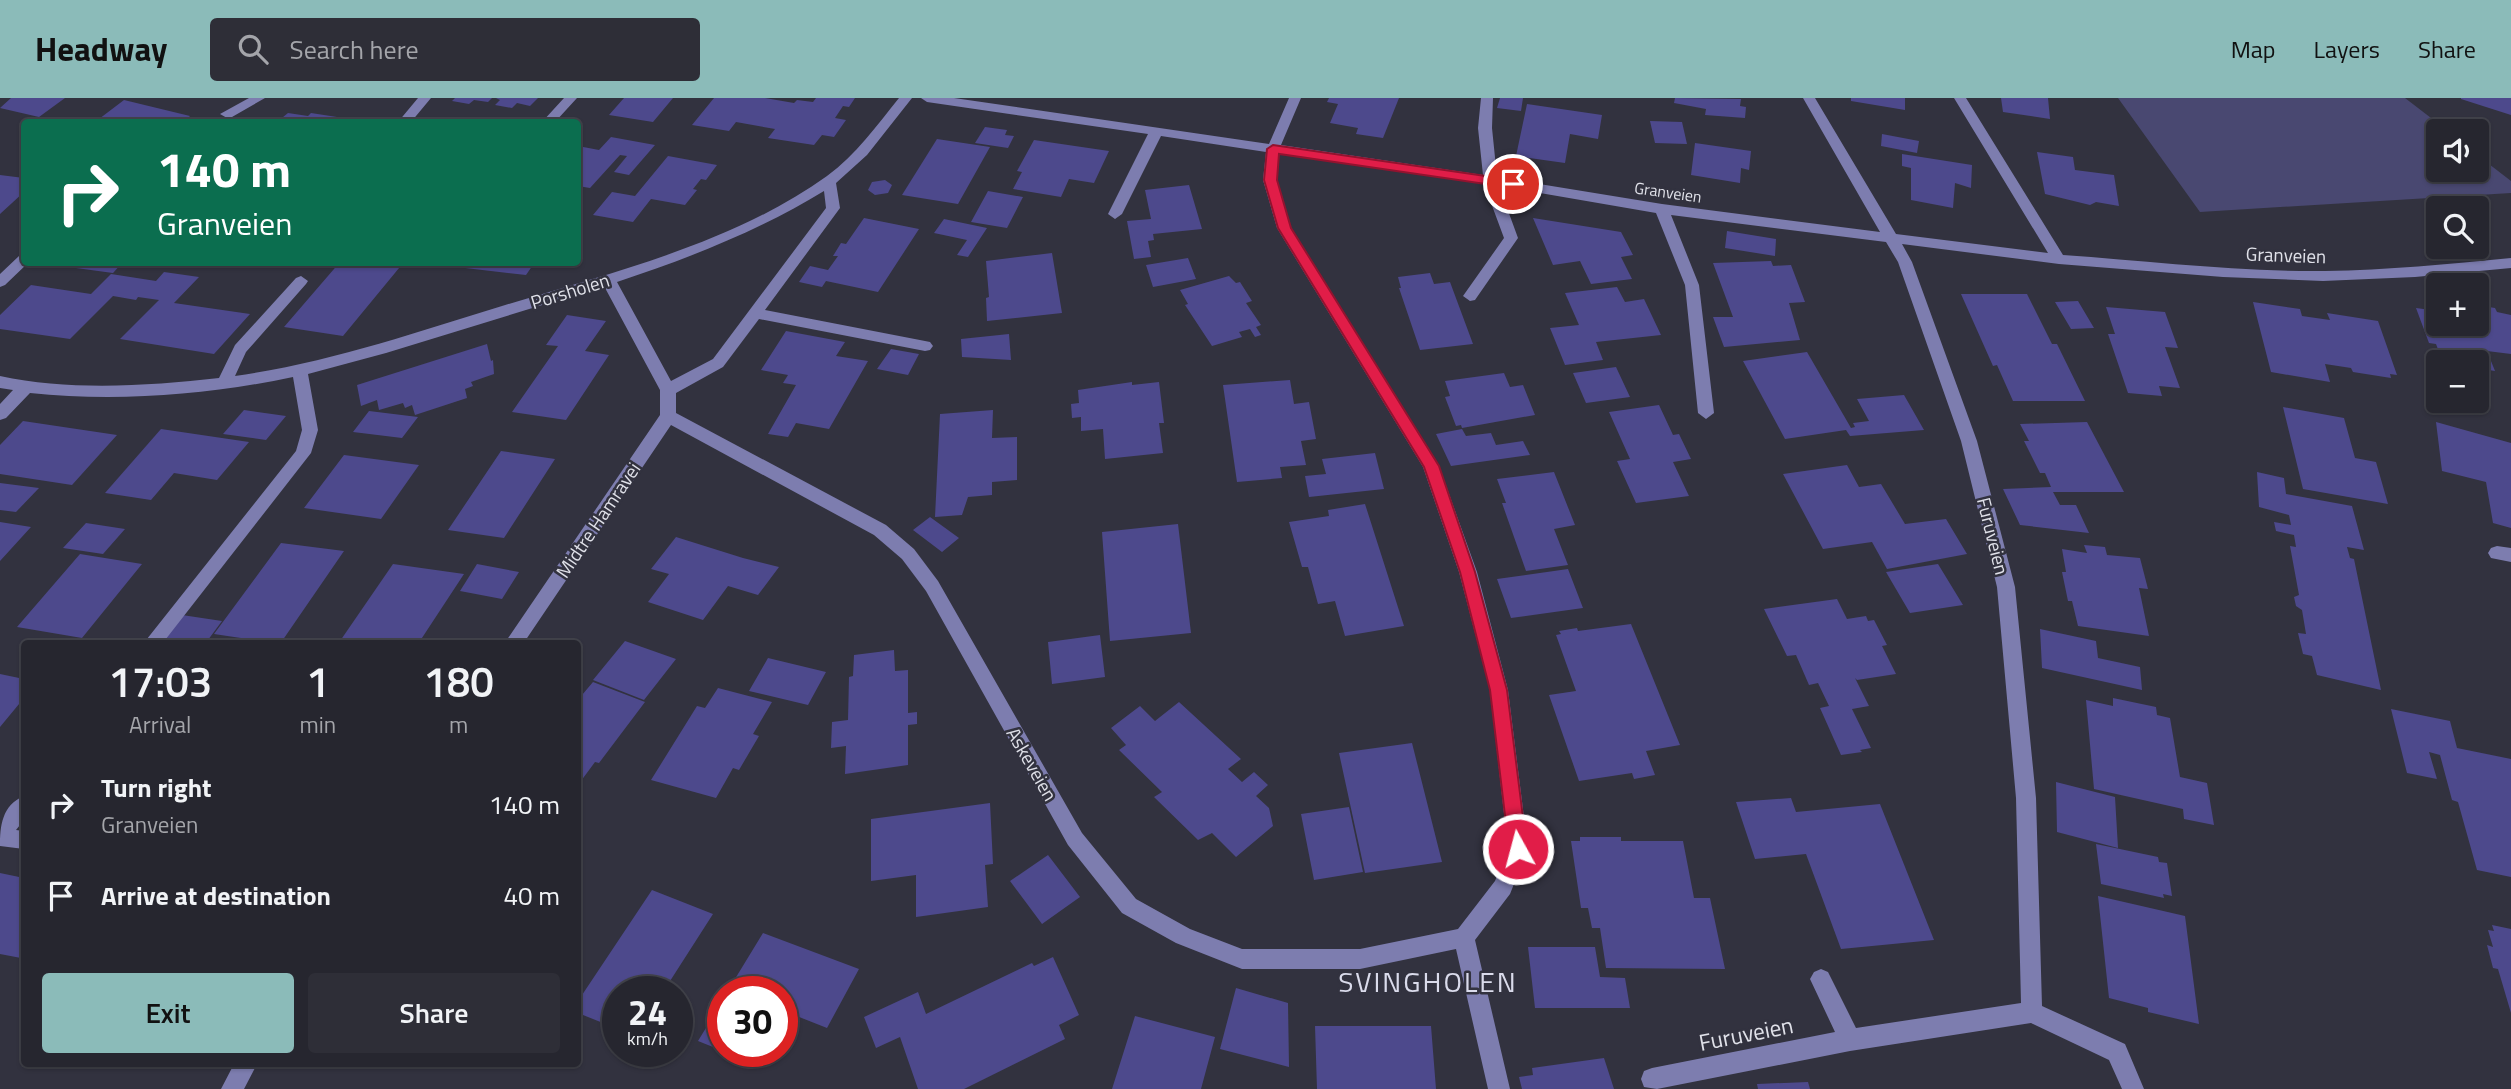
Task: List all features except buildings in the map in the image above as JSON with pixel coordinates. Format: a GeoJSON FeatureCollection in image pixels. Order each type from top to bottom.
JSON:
{"type":"FeatureCollection","features":[{"type":"Feature","properties":{"kind":"street"},"geometry":{"type":"LineString","coordinates":[[227,114],[259,98]]}},
{"type":"Feature","properties":{"kind":"street"},"geometry":{"type":"LineString","coordinates":[[407,119],[425,98]]}},
{"type":"Feature","properties":{"kind":"street"},"geometry":{"type":"LineString","coordinates":[[551,119],[571,98]]}},
{"type":"Feature","properties":{"kind":"street","name":"Porsholen"},"geometry":{"type":"LineString","coordinates":[[0,382],[25,388],[138,390],[224,383],[300,370],[608,279],[683,254],[780,211],[844,170],[906,98]]}},
{"type":"Feature","properties":{"kind":"street","name":"Granveien"},"geometry":{"type":"LineString","coordinates":[[927,98],[1490,180],[1662,209],[2059,259],[2211,271],[2323,276],[2415,272],[2511,263]]}},
{"type":"Feature","properties":{"kind":"street"},"geometry":{"type":"LineString","coordinates":[[1295,98],[1273,149],[1270,180],[1284,228],[1432,466],[1468,572],[1499,690],[1518,849],[1503,887],[1464,938],[1499,1089]]}},
{"type":"Feature","properties":{"kind":"street"},"geometry":{"type":"LineString","coordinates":[[1470,296],[1511,238],[1490,180],[1485,128],[1487,98]]}},
{"type":"Feature","properties":{"kind":"street","name":"Furuveien"},"geometry":{"type":"LineString","coordinates":[[1652,1079],[1850,1040],[2032,1012],[2026,798],[2007,587],[1969,442],[1905,262],[1809,98]]}},
{"type":"Feature","properties":{"kind":"street"},"geometry":{"type":"LineString","coordinates":[[1960,98],[2059,259]]}},
{"type":"Feature","properties":{"kind":"street"},"geometry":{"type":"LineString","coordinates":[[1115,214],[1156,132]]}},
{"type":"Feature","properties":{"kind":"street"},"geometry":{"type":"LineString","coordinates":[[668,390],[718,363],[833,208],[829,181]]}},
{"type":"Feature","properties":{"kind":"street"},"geometry":{"type":"LineString","coordinates":[[1662,209],[1692,285],[1706,413]]}},
{"type":"Feature","properties":{"kind":"street"},"geometry":{"type":"LineString","coordinates":[[0,282],[21,262]]}},
{"type":"Feature","properties":{"kind":"street"},"geometry":{"type":"LineString","coordinates":[[608,279],[668,390],[668,416]]}},
{"type":"Feature","properties":{"kind":"street"},"geometry":{"type":"LineString","coordinates":[[224,383],[240,349],[301,281]]}},
{"type":"Feature","properties":{"kind":"street"},"geometry":{"type":"LineString","coordinates":[[755,313],[925,346]]}},
{"type":"Feature","properties":{"kind":"street"},"geometry":{"type":"LineString","coordinates":[[155,640],[303,453],[310,430],[300,370]]}},
{"type":"Feature","properties":{"kind":"street"},"geometry":{"type":"LineString","coordinates":[[0,414],[25,388]]}},
{"type":"Feature","properties":{"kind":"street","name":"Askeveien"},"geometry":{"type":"LineString","coordinates":[[668,416],[880,530],[908,554],[932,586],[1075,839],[1129,906],[1183,936],[1242,959],[1360,960],[1464,938]]}},
{"type":"Feature","properties":{"kind":"street","name":"Midtre Hamravei"},"geometry":{"type":"LineString","coordinates":[[516,640],[668,416]]}},
{"type":"Feature","properties":{"kind":"street"},"geometry":{"type":"LineString","coordinates":[[21,809],[0,837],[21,840]]}},
{"type":"Feature","properties":{"kind":"street"},"geometry":{"type":"LineString","coordinates":[[1821,979],[1850,1040]]}},
{"type":"Feature","properties":{"kind":"street"},"geometry":{"type":"LineString","coordinates":[[2032,1012],[2117,1052],[2133,1089]]}},
{"type":"Feature","properties":{"kind":"street"},"geometry":{"type":"LineString","coordinates":[[232,1089],[244,1067]]}},
{"type":"Feature","properties":{"kind":"shaded area"},"geometry":{"type":"Polygon","coordinates":[[[2118,98],[2405,98],[2432,119],[2426,119],[2426,182],[2489,182],[2489,164],[2511,181],[2511,193],[2426,196],[2426,198],[2200,212],[2118,98]]]}},
{"type":"Feature","properties":{"kind":"district","name":"SVINGHOLEN"},"geometry":{"type":"Point","coordinates":[1428,982]}},
{"type":"Feature","properties":{"kind":"route"},"geometry":{"type":"LineString","coordinates":[[1513,184],[1273,149],[1270,180],[1284,228],[1432,466],[1468,572],[1499,690],[1518,849]]}}]}
